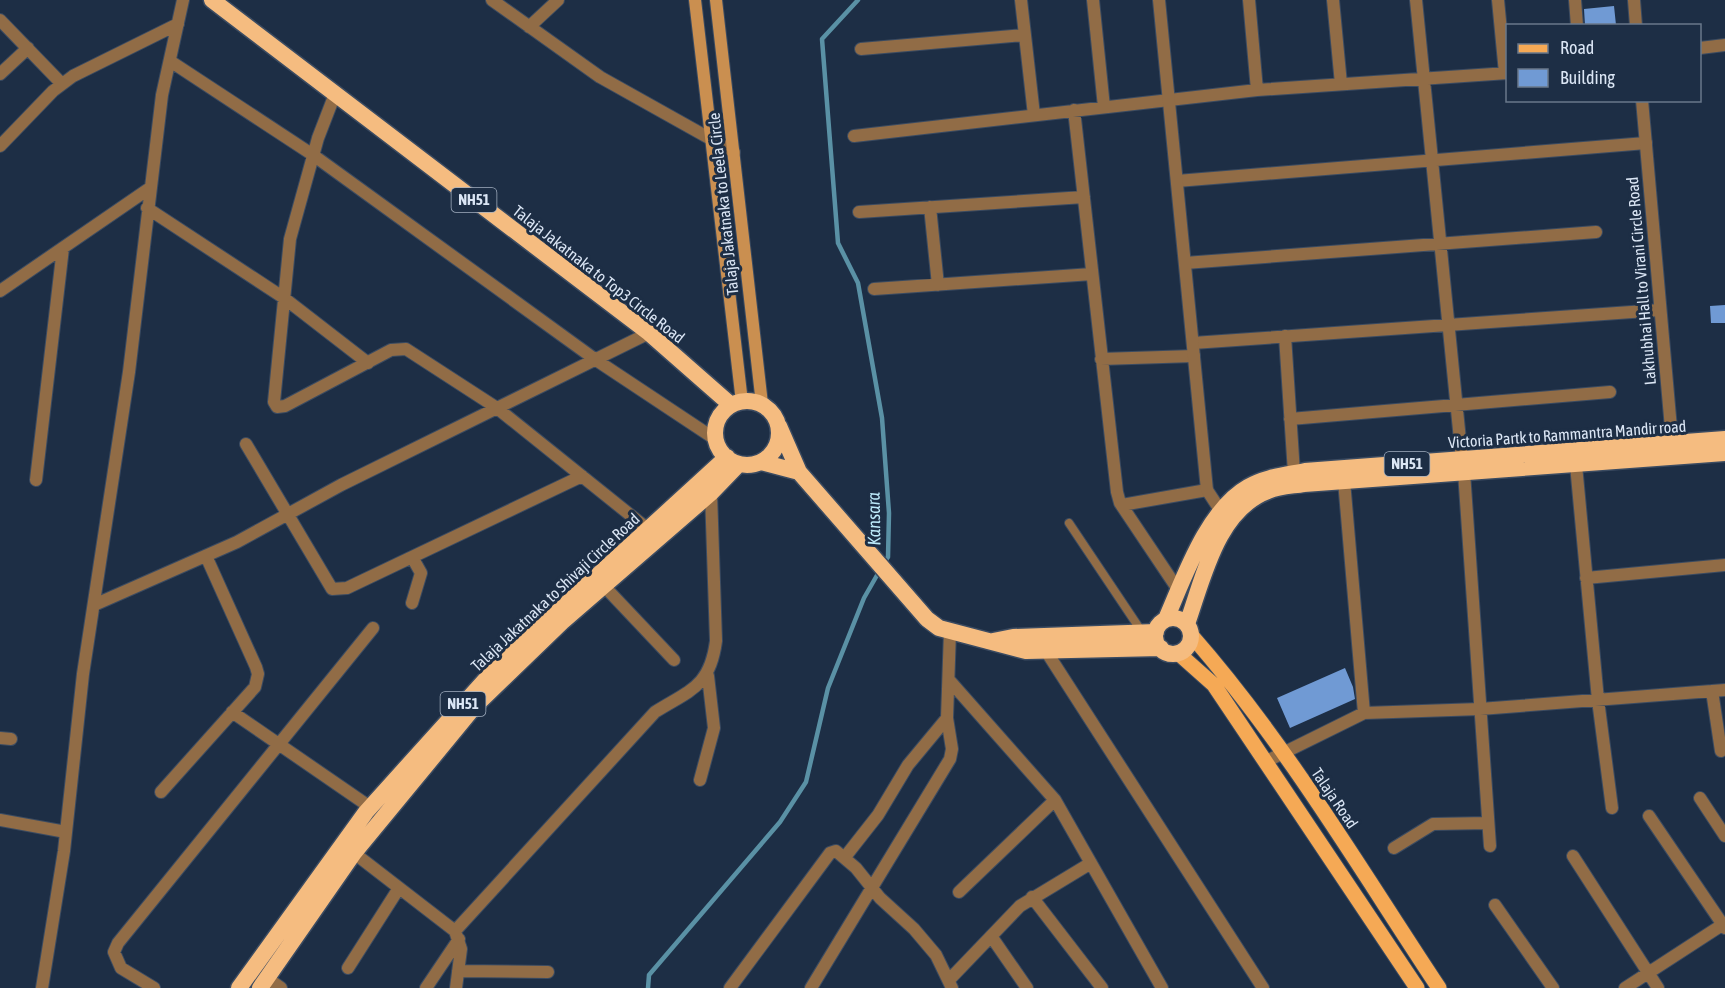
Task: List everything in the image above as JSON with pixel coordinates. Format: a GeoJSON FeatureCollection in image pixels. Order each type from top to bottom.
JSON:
{"type":"FeatureCollection","features":[{"type":"Feature","properties":{"kind":"highway","name":"Talaja Jakatnaka to Top3 Circle Road"},"geometry":{"type":"LineString","coordinates":[[212,0],[649,333],[736,404]]}},
{"type":"Feature","properties":{"kind":"highway"},"geometry":{"type":"LineString","coordinates":[[801,474],[761,462],[733,461],[721,453],[715,440],[716,425],[722,412],[748,400],[762,404],[773,413],[801,474],[927,619],[939,628],[1019,651],[1046,651],[1156,633],[1178,618],[1190,630]]}},
{"type":"Feature","properties":{"kind":"highway"},"geometry":{"type":"LineString","coordinates":[[761,462],[772,454],[779,441],[779,426]]}},
{"type":"Feature","properties":{"kind":"highway","name":"Victoria Partk to Rammantra Mandir road"},"geometry":{"type":"LineString","coordinates":[[1190,630],[1225,517],[1268,490],[1463,466],[1576,465],[1673,452],[1725,440]]}},
{"type":"Feature","properties":{"kind":"highway","name":"Victoria Partk to Rammantra Mandir road"},"geometry":{"type":"LineString","coordinates":[[1156,633],[1179,591],[1202,540],[1225,517],[1246,488],[1273,477],[1294,473],[1463,466],[1673,452],[1725,453]]}},
{"type":"Feature","properties":{"kind":"highway","name":"Talaja Jakatnaka to Shivaji Circle Road"},"geometry":{"type":"LineString","coordinates":[[264,983],[354,853],[476,706],[562,622],[711,493],[733,461]]}},
{"type":"Feature","properties":{"kind":"highway","name":"Talaja Jakatnaka to Shivaji Circle Road"},"geometry":{"type":"LineString","coordinates":[[239,988],[370,807],[507,656],[649,530],[733,461]]}},
{"type":"Feature","properties":{"kind":"highway","name":"NH51"},"geometry":{"type":"LineString","coordinates":[[1178,653],[1188,646],[1190,630]]}},
{"type":"Feature","properties":{"kind":"highway"},"geometry":{"type":"LineString","coordinates":[[989,641],[1013,637],[1156,633],[1178,653]]}},
{"type":"Feature","properties":{"kind":"main road","name":"Talaja Jakatnaka to Leela Circle"},"geometry":{"type":"LineString","coordinates":[[695,0],[712,140],[736,404]]}},
{"type":"Feature","properties":{"kind":"main road","name":"Talaja Jakatnaka to Leela Circle"},"geometry":{"type":"LineString","coordinates":[[716,0],[762,404]]}},
{"type":"Feature","properties":{"kind":"main road","name":"Talaja Road"},"geometry":{"type":"LineString","coordinates":[[1190,630],[1225,673],[1283,753],[1439,988]]}},
{"type":"Feature","properties":{"kind":"main road"},"geometry":{"type":"LineString","coordinates":[[1178,653],[1209,678],[1417,988]]}},
{"type":"Feature","properties":{"kind":"street"},"geometry":{"type":"LineString","coordinates":[[42,988],[66,832],[83,675],[129,372],[147,208],[170,61],[183,0]]}},
{"type":"Feature","properties":{"kind":"street"},"geometry":{"type":"LineString","coordinates":[[492,0],[600,77],[734,152]]}},
{"type":"Feature","properties":{"kind":"street"},"geometry":{"type":"LineString","coordinates":[[529,27],[558,0]]}},
{"type":"Feature","properties":{"kind":"street"},"geometry":{"type":"LineString","coordinates":[[1021,0],[1034,115]]}},
{"type":"Feature","properties":{"kind":"street"},"geometry":{"type":"LineString","coordinates":[[1093,0],[1104,107]]}},
{"type":"Feature","properties":{"kind":"street"},"geometry":{"type":"LineString","coordinates":[[1159,0],[1207,490],[1225,517]]}},
{"type":"Feature","properties":{"kind":"street"},"geometry":{"type":"LineString","coordinates":[[1249,0],[1257,90]]}},
{"type":"Feature","properties":{"kind":"street"},"geometry":{"type":"LineString","coordinates":[[1333,0],[1341,84]]}},
{"type":"Feature","properties":{"kind":"street"},"geometry":{"type":"LineString","coordinates":[[1416,0],[1463,466],[1490,846]]}},
{"type":"Feature","properties":{"kind":"street"},"geometry":{"type":"LineString","coordinates":[[854,136],[1257,90],[1506,73],[1498,0]]}},
{"type":"Feature","properties":{"kind":"street"},"geometry":{"type":"LineString","coordinates":[[1575,0],[1577,24]]}},
{"type":"Feature","properties":{"kind":"street"},"geometry":{"type":"LineString","coordinates":[[1634,0],[1636,24]]}},
{"type":"Feature","properties":{"kind":"street"},"geometry":{"type":"LineString","coordinates":[[0,20],[62,84]]}},
{"type":"Feature","properties":{"kind":"street"},"geometry":{"type":"LineString","coordinates":[[0,146],[62,84],[73,76],[178,24]]}},
{"type":"Feature","properties":{"kind":"street"},"geometry":{"type":"LineString","coordinates":[[861,49],[1025,35]]}},
{"type":"Feature","properties":{"kind":"street"},"geometry":{"type":"LineString","coordinates":[[1701,48],[1725,45]]}},
{"type":"Feature","properties":{"kind":"street"},"geometry":{"type":"LineString","coordinates":[[0,74],[28,48]]}},
{"type":"Feature","properties":{"kind":"street"},"geometry":{"type":"LineString","coordinates":[[170,61],[313,155],[596,360],[715,440]]}},
{"type":"Feature","properties":{"kind":"street"},"geometry":{"type":"LineString","coordinates":[[335,94],[313,155],[290,239],[274,402],[277,407],[285,406],[391,350],[406,349],[497,408],[649,530]]}},
{"type":"Feature","properties":{"kind":"street","name":"Lakhubhai Hall to Virani Circle Road"},"geometry":{"type":"LineString","coordinates":[[1642,102],[1673,452]]}},
{"type":"Feature","properties":{"kind":"street"},"geometry":{"type":"LineString","coordinates":[[1074,110],[1117,492],[1122,505],[1179,591]]}},
{"type":"Feature","properties":{"kind":"street"},"geometry":{"type":"LineString","coordinates":[[1177,182],[1646,143]]}},
{"type":"Feature","properties":{"kind":"street"},"geometry":{"type":"LineString","coordinates":[[0,291],[150,188]]}},
{"type":"Feature","properties":{"kind":"street"},"geometry":{"type":"LineString","coordinates":[[859,212],[1084,196]]}},
{"type":"Feature","properties":{"kind":"street"},"geometry":{"type":"LineString","coordinates":[[930,207],[938,285]]}},
{"type":"Feature","properties":{"kind":"street"},"geometry":{"type":"LineString","coordinates":[[147,208],[284,298],[368,363]]}},
{"type":"Feature","properties":{"kind":"street"},"geometry":{"type":"LineString","coordinates":[[1185,263],[1596,232]]}},
{"type":"Feature","properties":{"kind":"street"},"geometry":{"type":"LineString","coordinates":[[36,480],[63,248]]}},
{"type":"Feature","properties":{"kind":"street"},"geometry":{"type":"LineString","coordinates":[[874,289],[1092,274]]}},
{"type":"Feature","properties":{"kind":"street"},"geometry":{"type":"LineString","coordinates":[[1193,343],[1660,310]]}},
{"type":"Feature","properties":{"kind":"street"},"geometry":{"type":"LineString","coordinates":[[94,605],[206,556],[649,333]]}},
{"type":"Feature","properties":{"kind":"street"},"geometry":{"type":"LineString","coordinates":[[1285,336],[1294,473]]}},
{"type":"Feature","properties":{"kind":"street"},"geometry":{"type":"LineString","coordinates":[[1101,359],[1194,356]]}},
{"type":"Feature","properties":{"kind":"street"},"geometry":{"type":"LineString","coordinates":[[1290,419],[1610,392]]}},
{"type":"Feature","properties":{"kind":"street"},"geometry":{"type":"LineString","coordinates":[[246,444],[332,589],[347,588],[582,476]]}},
{"type":"Feature","properties":{"kind":"street"},"geometry":{"type":"LineString","coordinates":[[1576,465],[1598,700],[1612,808]]}},
{"type":"Feature","properties":{"kind":"street"},"geometry":{"type":"LineString","coordinates":[[1344,481],[1364,713]]}},
{"type":"Feature","properties":{"kind":"street"},"geometry":{"type":"LineString","coordinates":[[1122,505],[1207,490]]}},
{"type":"Feature","properties":{"kind":"street"},"geometry":{"type":"LineString","coordinates":[[426,988],[457,935],[655,712],[695,688],[708,676],[714,661],[716,641],[711,493]]}},
{"type":"Feature","properties":{"kind":"street"},"geometry":{"type":"LineString","coordinates":[[161,792],[255,687],[258,674],[206,556]]}},
{"type":"Feature","properties":{"kind":"street"},"geometry":{"type":"LineString","coordinates":[[412,557],[421,573],[412,603]]}},
{"type":"Feature","properties":{"kind":"street"},"geometry":{"type":"LineString","coordinates":[[1586,578],[1725,565]]}},
{"type":"Feature","properties":{"kind":"street"},"geometry":{"type":"LineString","coordinates":[[604,585],[674,660]]}},
{"type":"Feature","properties":{"kind":"street"},"geometry":{"type":"LineString","coordinates":[[154,988],[121,968],[114,952],[118,943],[373,628]]}},
{"type":"Feature","properties":{"kind":"street"},"geometry":{"type":"LineString","coordinates":[[811,988],[950,759],[952,749],[947,718],[950,631]]}},
{"type":"Feature","properties":{"kind":"street"},"geometry":{"type":"LineString","coordinates":[[1046,651],[1263,988]]}},
{"type":"Feature","properties":{"kind":"street"},"geometry":{"type":"LineString","coordinates":[[700,780],[714,728],[708,676]]}},
{"type":"Feature","properties":{"kind":"street"},"geometry":{"type":"LineString","coordinates":[[949,680],[1055,800],[1162,988]]}},
{"type":"Feature","properties":{"kind":"street"},"geometry":{"type":"LineString","coordinates":[[1265,762],[1364,713],[1480,709],[1719,690],[1721,751]]}},
{"type":"Feature","properties":{"kind":"street"},"geometry":{"type":"LineString","coordinates":[[232,712],[370,807]]}},
{"type":"Feature","properties":{"kind":"street"},"geometry":{"type":"LineString","coordinates":[[845,857],[878,815],[908,765],[947,718]]}},
{"type":"Feature","properties":{"kind":"street"},"geometry":{"type":"LineString","coordinates":[[1700,798],[1725,836]]}},
{"type":"Feature","properties":{"kind":"street"},"geometry":{"type":"LineString","coordinates":[[959,892],[1055,800]]}},
{"type":"Feature","properties":{"kind":"street"},"geometry":{"type":"LineString","coordinates":[[1625,988],[1724,925],[1649,816]]}},
{"type":"Feature","properties":{"kind":"street"},"geometry":{"type":"LineString","coordinates":[[0,820],[66,832]]}},
{"type":"Feature","properties":{"kind":"street"},"geometry":{"type":"LineString","coordinates":[[1394,848],[1433,824],[1488,823]]}},
{"type":"Feature","properties":{"kind":"street"},"geometry":{"type":"LineString","coordinates":[[730,988],[830,853],[836,851],[845,857],[936,955],[951,984],[991,936],[1032,897],[1091,863]]}},
{"type":"Feature","properties":{"kind":"street"},"geometry":{"type":"LineString","coordinates":[[354,853],[457,935],[456,988]]}},
{"type":"Feature","properties":{"kind":"street"},"geometry":{"type":"LineString","coordinates":[[1574,856],[1658,988]]}},
{"type":"Feature","properties":{"kind":"street"},"geometry":{"type":"LineString","coordinates":[[348,968],[399,888]]}},
{"type":"Feature","properties":{"kind":"street"},"geometry":{"type":"LineString","coordinates":[[1032,897],[1101,988]]}},
{"type":"Feature","properties":{"kind":"street"},"geometry":{"type":"LineString","coordinates":[[1496,904],[1553,988]]}},
{"type":"Feature","properties":{"kind":"street"},"geometry":{"type":"LineString","coordinates":[[991,936],[1027,988]]}},
{"type":"Feature","properties":{"kind":"street"},"geometry":{"type":"LineString","coordinates":[[458,971],[548,972]]}},
{"type":"Feature","properties":{"kind":"street"},"geometry":{"type":"LineString","coordinates":[[264,983],[281,988]]}},
{"type":"Feature","properties":{"kind":"lane"},"geometry":{"type":"LineString","coordinates":[[1068,523],[1156,633]]}},
{"type":"Feature","properties":{"kind":"building"},"geometry":{"type":"Polygon","coordinates":[[[1614,6],[1616,24],[1585,24],[1584,9],[1614,6]]]}},
{"type":"Feature","properties":{"kind":"building"},"geometry":{"type":"Polygon","coordinates":[[[1725,305],[1725,323],[1711,323],[1710,306],[1725,305]]]}},
{"type":"Feature","properties":{"kind":"building"},"geometry":{"type":"Polygon","coordinates":[[[1345,668],[1355,699],[1290,728],[1277,698],[1345,668]]]}},
{"type":"Feature","properties":{"kind":"waterway","name":"Kansara"},"geometry":{"type":"LineString","coordinates":[[858,0],[822,39],[838,243],[858,283],[882,418],[889,513],[888,557],[884,563]]}},
{"type":"Feature","properties":{"kind":"waterway","name":"Kansara"},"geometry":{"type":"LineString","coordinates":[[648,988],[649,975],[780,822],[806,782],[828,688],[864,598],[880,570]]}}]}
